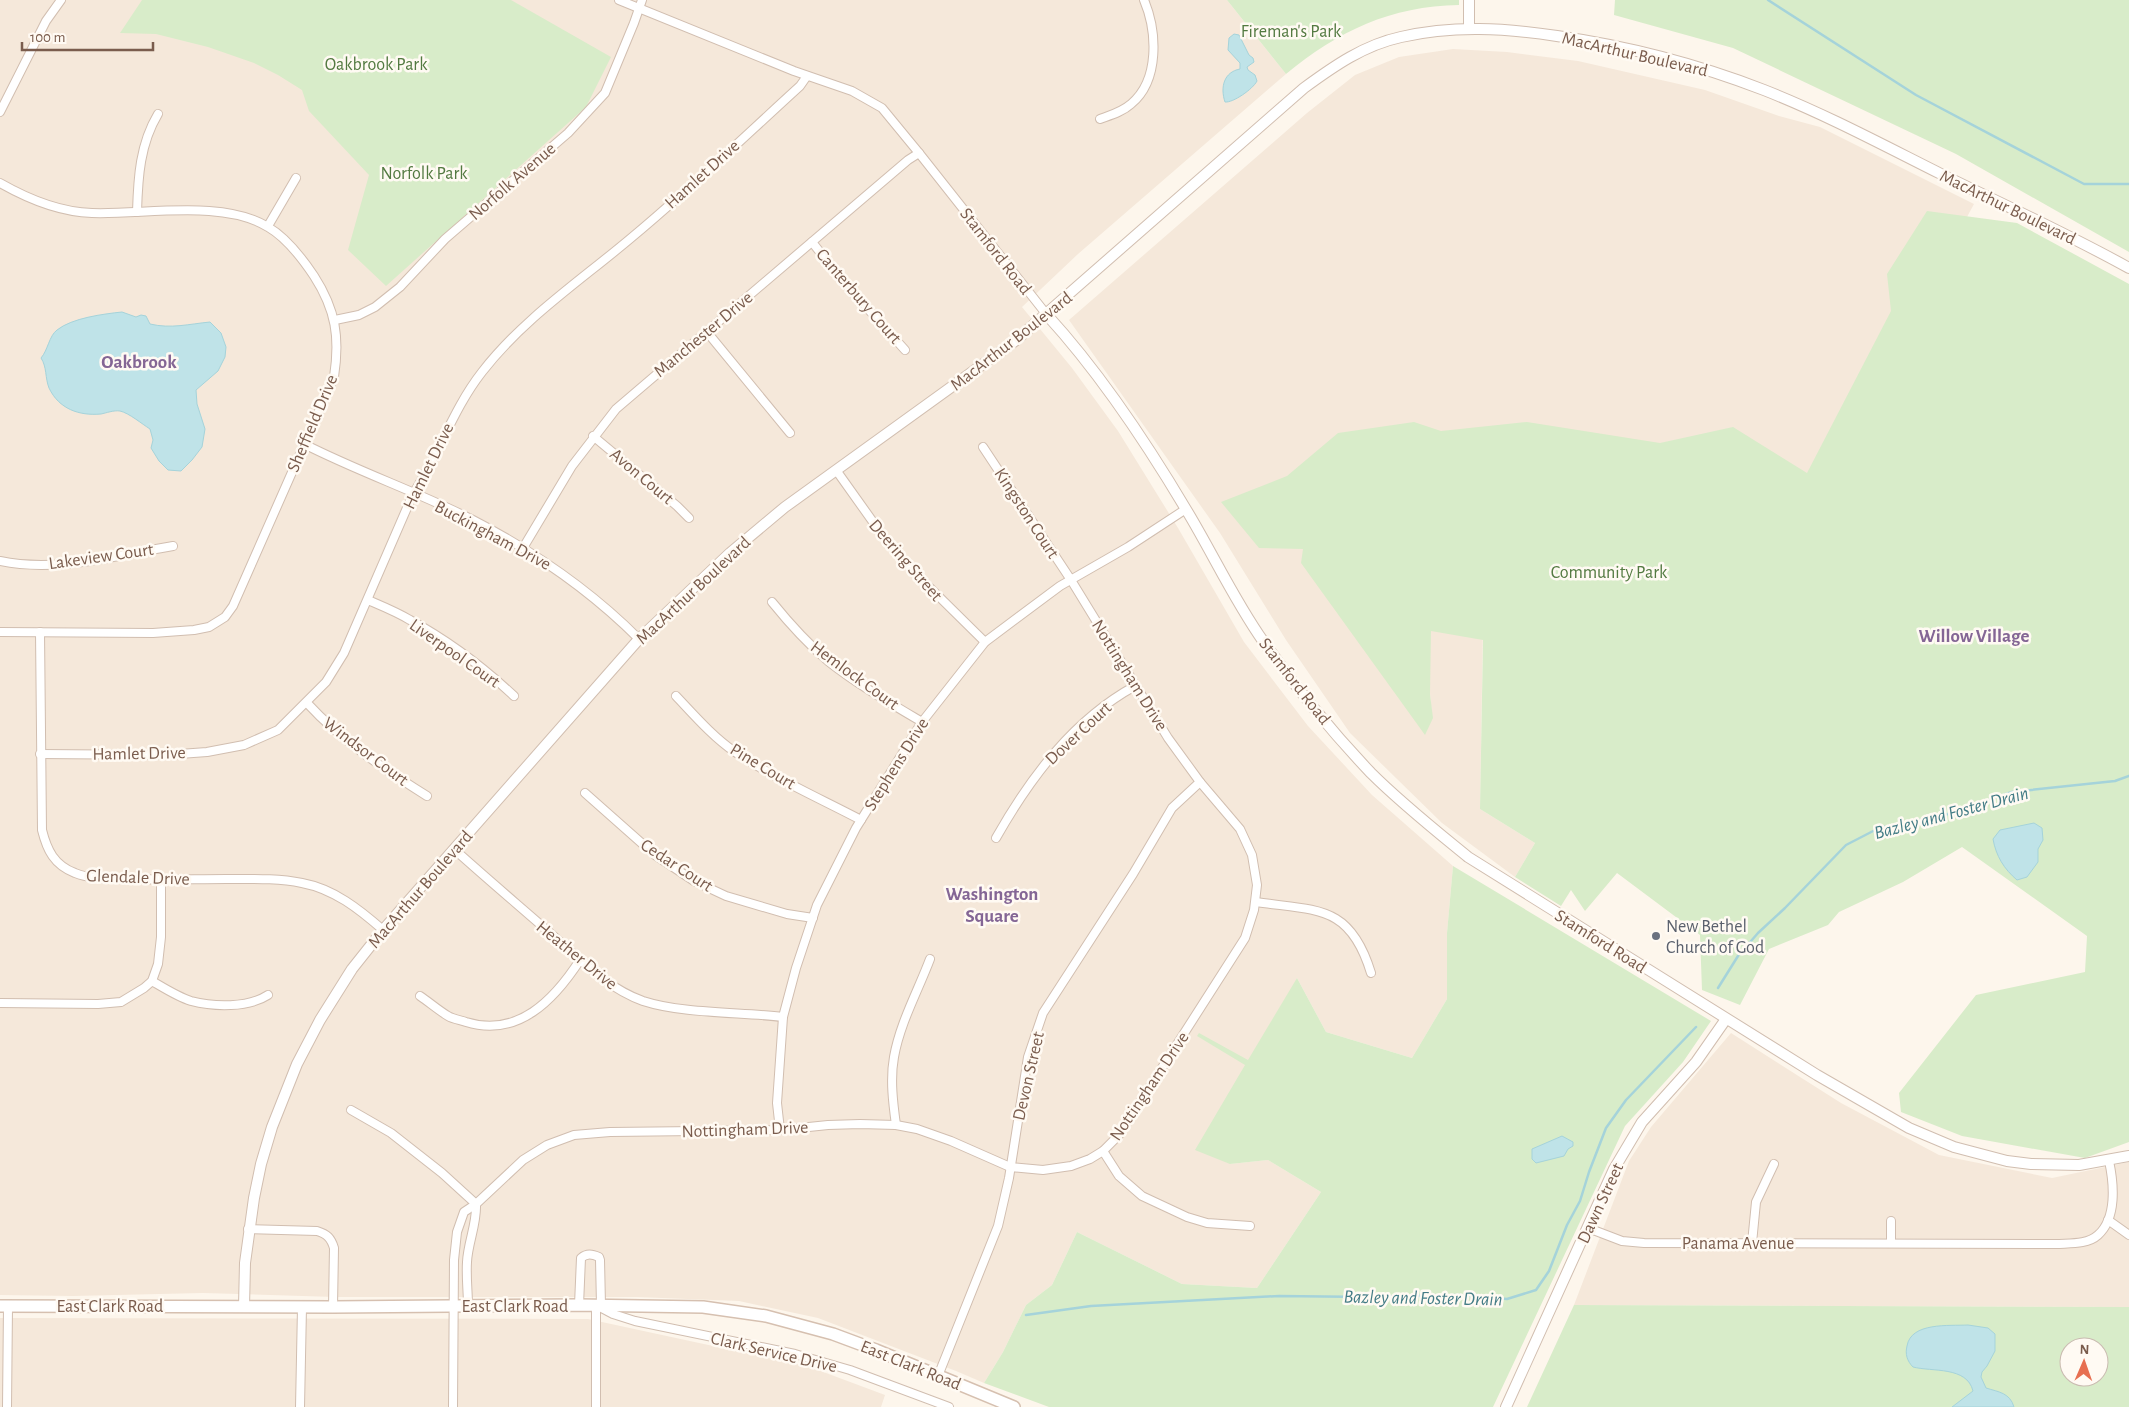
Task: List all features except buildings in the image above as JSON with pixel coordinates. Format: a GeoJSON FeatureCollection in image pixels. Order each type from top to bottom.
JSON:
{"type":"FeatureCollection","features":[{"type":"Feature","properties":{"kind":"main road","name":"East Clark Road"},"geometry":{"type":"LineString","coordinates":[[4,1306],[333,1307],[578,1305],[703,1307],[766,1316],[833,1334],[1014,1407]]}},
{"type":"Feature","properties":{"kind":"street"},"geometry":{"type":"LineString","coordinates":[[0,112],[46,21],[61,0]]}},
{"type":"Feature","properties":{"kind":"street","name":"Stamford Road"},"geometry":{"type":"LineString","coordinates":[[619,0],[807,76],[852,91],[882,108],[1047,315],[1077,348],[1104,385],[1152,454],[1186,509],[1239,603],[1304,697],[1378,779],[1418,816],[1482,868],[1874,1110],[1908,1128],[1939,1141],[1984,1155],[2031,1164],[2079,1166],[2129,1156]]}},
{"type":"Feature","properties":{"kind":"street","name":"Norfolk Avenue"},"geometry":{"type":"LineString","coordinates":[[335,320],[359,315],[375,307],[400,287],[445,238],[568,133],[605,93],[642,0]]}},
{"type":"Feature","properties":{"kind":"street"},"geometry":{"type":"LineString","coordinates":[[1100,119],[1117,113],[1131,104],[1146,84],[1151,71],[1152,26],[1144,0]]}},
{"type":"Feature","properties":{"kind":"street"},"geometry":{"type":"LineString","coordinates":[[1469,0],[1469,28]]}},
{"type":"Feature","properties":{"kind":"street","name":"MacArthur Boulevard"},"geometry":{"type":"LineString","coordinates":[[244,1307],[248,1229],[261,1164],[272,1127],[296,1064],[336,993],[383,930],[639,639],[730,553],[785,506],[989,361],[1047,315],[1304,88],[1331,68],[1356,53],[1401,37],[1436,30],[1469,28],[1518,31],[1597,42],[1642,52],[1730,78],[1803,106],[2129,268]]}},
{"type":"Feature","properties":{"kind":"street","name":"Hamlet Drive"},"geometry":{"type":"LineString","coordinates":[[40,754],[166,755],[207,752],[244,745],[278,730],[326,682],[344,654],[413,494],[421,482],[453,415],[481,373],[530,321],[640,231],[800,86],[807,76]]}},
{"type":"Feature","properties":{"kind":"street"},"geometry":{"type":"LineString","coordinates":[[137,212],[141,153],[149,128],[158,114]]}},
{"type":"Feature","properties":{"kind":"street","name":"Manchester Drive"},"geometry":{"type":"LineString","coordinates":[[523,548],[572,466],[593,436],[627,399],[908,160],[919,153]]}},
{"type":"Feature","properties":{"kind":"street"},"geometry":{"type":"LineString","coordinates":[[268,226],[296,178]]}},
{"type":"Feature","properties":{"kind":"street","name":"Sheffield Drive"},"geometry":{"type":"LineString","coordinates":[[0,182],[20,194],[66,210],[92,213],[194,211],[231,213],[268,226],[304,262],[323,290],[335,320],[337,357],[334,377],[234,606],[225,617],[209,627],[153,633],[0,632]]}},
{"type":"Feature","properties":{"kind":"street","name":"Canterbury Court"},"geometry":{"type":"LineString","coordinates":[[812,242],[842,280],[905,350]]}},
{"type":"Feature","properties":{"kind":"street"},"geometry":{"type":"LineString","coordinates":[[707,332],[790,432]]}},
{"type":"Feature","properties":{"kind":"street","name":"Avon Court"},"geometry":{"type":"LineString","coordinates":[[593,436],[689,518]]}},
{"type":"Feature","properties":{"kind":"street","name":"Buckingham Drive"},"geometry":{"type":"LineString","coordinates":[[304,444],[472,520],[523,548],[556,568],[591,595],[639,639]]}},
{"type":"Feature","properties":{"kind":"street","name":"Kingston Court"},"geometry":{"type":"LineString","coordinates":[[983,447],[1071,580]]}},
{"type":"Feature","properties":{"kind":"street","name":"Deering Street"},"geometry":{"type":"LineString","coordinates":[[836,470],[883,536],[913,571],[986,642]]}},
{"type":"Feature","properties":{"kind":"street","name":"Stephens Drive"},"geometry":{"type":"LineString","coordinates":[[780,1130],[777,1094],[783,1017],[796,968],[813,918],[825,889],[861,820],[922,722],[986,642],[1071,580],[1128,547],[1186,509]]}},
{"type":"Feature","properties":{"kind":"street","name":"Lakeview Court"},"geometry":{"type":"LineString","coordinates":[[0,560],[29,564],[62,564],[173,546]]}},
{"type":"Feature","properties":{"kind":"street","name":"Nottingham Drive"},"geometry":{"type":"LineString","coordinates":[[453,1407],[453,1306],[457,1232],[464,1212],[476,1204],[523,1160],[547,1145],[574,1135],[610,1132],[780,1130],[828,1125],[896,1125],[917,1129],[950,1141],[1010,1167],[1043,1170],[1056,1169],[1090,1158],[1103,1151],[1119,1135],[1236,953],[1248,931],[1256,902],[1256,875],[1248,844],[1234,820],[1200,782],[1136,686],[1071,580]]}},
{"type":"Feature","properties":{"kind":"street","name":"Liverpool Court"},"geometry":{"type":"LineString","coordinates":[[368,600],[409,619],[455,648],[514,696]]}},
{"type":"Feature","properties":{"kind":"street","name":"Hemlock Court"},"geometry":{"type":"LineString","coordinates":[[772,602],[797,632],[828,661],[863,686],[922,722]]}},
{"type":"Feature","properties":{"kind":"street","name":"Glendale Drive"},"geometry":{"type":"LineString","coordinates":[[40,632],[42,830],[46,846],[52,857],[61,866],[83,876],[161,880],[274,878],[304,883],[328,891],[356,907],[383,930]]}},
{"type":"Feature","properties":{"kind":"street","name":"Dover Court"},"geometry":{"type":"LineString","coordinates":[[996,838],[1022,793],[1054,752],[1101,709],[1136,686]]}},
{"type":"Feature","properties":{"kind":"street","name":"Pine Court"},"geometry":{"type":"LineString","coordinates":[[676,696],[698,720],[735,751],[861,820]]}},
{"type":"Feature","properties":{"kind":"street","name":"Windsor Court"},"geometry":{"type":"LineString","coordinates":[[307,703],[345,739],[385,770],[427,796]]}},
{"type":"Feature","properties":{"kind":"street","name":"Devon Street"},"geometry":{"type":"LineString","coordinates":[[938,1376],[998,1226],[1027,1064],[1032,1043],[1043,1013],[1133,874],[1172,808],[1200,782]]}},
{"type":"Feature","properties":{"kind":"street","name":"Cedar Court"},"geometry":{"type":"LineString","coordinates":[[585,793],[655,855],[694,880],[726,896],[770,909],[813,918]]}},
{"type":"Feature","properties":{"kind":"street","name":"Heather Drive"},"geometry":{"type":"LineString","coordinates":[[454,849],[580,960],[617,988],[649,1003],[676,1008],[783,1017]]}},
{"type":"Feature","properties":{"kind":"street"},"geometry":{"type":"LineString","coordinates":[[0,1003],[98,1004],[121,1002],[144,988],[152,981],[158,964],[161,937],[161,880]]}},
{"type":"Feature","properties":{"kind":"street"},"geometry":{"type":"LineString","coordinates":[[1256,902],[1305,908],[1326,914],[1347,926],[1358,939],[1371,973]]}},
{"type":"Feature","properties":{"kind":"street"},"geometry":{"type":"LineString","coordinates":[[420,996],[449,1017],[477,1025],[502,1026],[522,1019],[542,1006],[566,980],[580,960]]}},
{"type":"Feature","properties":{"kind":"street"},"geometry":{"type":"LineString","coordinates":[[896,1125],[892,1097],[893,1058],[901,1030],[930,960]]}},
{"type":"Feature","properties":{"kind":"street"},"geometry":{"type":"LineString","coordinates":[[152,981],[190,1000],[213,1005],[259,1002],[268,995]]}},
{"type":"Feature","properties":{"kind":"street","name":"Dawn Street"},"geometry":{"type":"LineString","coordinates":[[1506,1407],[1614,1168],[1642,1122],[1696,1062],[1726,1019]]}},
{"type":"Feature","properties":{"kind":"street"},"geometry":{"type":"LineString","coordinates":[[351,1110],[391,1134],[442,1173],[476,1204],[477,1217],[471,1237],[467,1262],[468,1306]]}},
{"type":"Feature","properties":{"kind":"street"},"geometry":{"type":"LineString","coordinates":[[1103,1151],[1119,1176],[1142,1196],[1187,1217],[1207,1223],[1250,1226]]}},
{"type":"Feature","properties":{"kind":"street"},"geometry":{"type":"LineString","coordinates":[[2109,1161],[2112,1209],[2108,1220],[2129,1235]]}},
{"type":"Feature","properties":{"kind":"street"},"geometry":{"type":"LineString","coordinates":[[1752,1243],[1756,1202],[1774,1164]]}},
{"type":"Feature","properties":{"kind":"street","name":"Panama Avenue"},"geometry":{"type":"LineString","coordinates":[[1588,1228],[1622,1241],[2056,1244],[2084,1242],[2097,1236],[2108,1220]]}},
{"type":"Feature","properties":{"kind":"street"},"geometry":{"type":"LineString","coordinates":[[1891,1221],[1891,1243]]}},
{"type":"Feature","properties":{"kind":"street"},"geometry":{"type":"LineString","coordinates":[[248,1229],[317,1231],[326,1234],[331,1239],[334,1248],[333,1307]]}},
{"type":"Feature","properties":{"kind":"street"},"geometry":{"type":"LineString","coordinates":[[578,1305],[581,1258],[586,1254],[593,1254],[599,1257],[600,1260],[596,1407]]}},
{"type":"Feature","properties":{"kind":"street"},"geometry":{"type":"LineString","coordinates":[[4,1306],[7,1407]]}},
{"type":"Feature","properties":{"kind":"street","name":"Clark Service Drive"},"geometry":{"type":"LineString","coordinates":[[599,1306],[613,1314],[635,1321],[795,1354],[850,1370],[949,1407]]}},
{"type":"Feature","properties":{"kind":"street"},"geometry":{"type":"LineString","coordinates":[[300,1407],[302,1307]]}},
{"type":"Feature","properties":{"kind":"shaded area"},"geometry":{"type":"Polygon","coordinates":[[[0,0],[1227,0],[1286,74],[1078,254],[1022,307],[1072,368],[1118,431],[1178,528],[1244,642],[1308,726],[1372,795],[1453,866],[1447,933],[1447,999],[1412,1058],[1326,1032],[1297,978],[1230,1164],[1268,1160],[1321,1192],[1257,1288],[1182,1284],[1077,1232],[1052,1285],[1026,1305],[1003,1352],[984,1383],[818,1318],[739,1301],[637,1297],[335,1297],[203,1293],[73,1296],[0,1295],[0,0]]]}},
{"type":"Feature","properties":{"kind":"shaded area"},"geometry":{"type":"Polygon","coordinates":[[[1453,49],[1507,52],[1578,61],[1705,90],[1779,116],[1820,127],[1974,204],[1825,480],[1339,440],[1432,717],[1430,639],[1434,601],[1483,623],[1480,809],[1535,843],[1515,877],[1442,823],[1350,733],[1286,640],[1220,533],[1069,320],[1307,113],[1355,75],[1399,57],[1453,49]]]}},
{"type":"Feature","properties":{"kind":"shaded area"},"geometry":{"type":"Polygon","coordinates":[[[1731,1033],[1841,1103],[1939,1155],[2052,1178],[2129,1162],[2129,1307],[1574,1305],[1629,1161],[1651,1127],[1731,1033]]]}},
{"type":"Feature","properties":{"kind":"shaded area"},"geometry":{"type":"Polygon","coordinates":[[[0,1318],[588,1319],[810,1367],[885,1395],[881,1407],[0,1407],[0,1318]]]}},
{"type":"Feature","properties":{"kind":"green space"},"geometry":{"type":"Polygon","coordinates":[[[142,0],[511,0],[611,57],[586,107],[386,286],[348,250],[369,175],[309,111],[302,90],[254,63],[208,47],[156,34],[120,33],[142,0]]]}},
{"type":"Feature","properties":{"kind":"green space","name":"Fireman's Park"},"geometry":{"type":"Polygon","coordinates":[[[1227,0],[1459,0],[1459,5],[1434,6],[1411,10],[1366,24],[1325,45],[1286,74],[1227,0]]]}},
{"type":"Feature","properties":{"kind":"green space"},"geometry":{"type":"Polygon","coordinates":[[[1615,0],[2129,0],[2129,252],[1956,154],[1733,48],[1614,15],[1615,0]]]}},
{"type":"Feature","properties":{"kind":"green space","name":"Community Park"},"geometry":{"type":"Polygon","coordinates":[[[1927,211],[2017,223],[2129,284],[2129,1142],[2085,1158],[1962,1136],[1901,1112],[1899,1093],[1976,995],[2085,972],[2087,936],[1962,847],[1903,882],[1839,912],[1828,925],[1769,949],[1740,1005],[1702,990],[1700,935],[1617,873],[1585,911],[1571,890],[1561,906],[1515,877],[1535,843],[1480,809],[1483,640],[1431,631],[1430,694],[1433,718],[1425,735],[1301,563],[1303,549],[1259,548],[1221,502],[1287,476],[1338,433],[1414,422],[1441,431],[1527,422],[1660,443],[1733,427],[1807,473],[1891,311],[1887,274],[1927,211]]]}},
{"type":"Feature","properties":{"kind":"green space"},"geometry":{"type":"Polygon","coordinates":[[[1453,866],[1711,1021],[1683,1062],[1625,1126],[1493,1407],[1049,1407],[984,1383],[1003,1352],[1026,1305],[1052,1285],[1077,1232],[1182,1284],[1257,1288],[1321,1192],[1268,1160],[1230,1164],[1195,1150],[1245,1065],[1197,1036],[1199,1033],[1248,1060],[1297,978],[1326,1032],[1412,1058],[1447,999],[1447,933],[1453,866]]]}},
{"type":"Feature","properties":{"kind":"green space"},"geometry":{"type":"Polygon","coordinates":[[[1574,1305],[2129,1307],[2129,1407],[1527,1407],[1574,1305]]]}},
{"type":"Feature","properties":{"kind":"water"},"geometry":{"type":"Polygon","coordinates":[[[1234,34],[1239,35],[1249,55],[1253,58],[1254,62],[1247,67],[1255,75],[1257,81],[1242,95],[1229,102],[1225,102],[1223,86],[1225,81],[1230,73],[1240,69],[1240,63],[1228,50],[1229,38],[1234,34]]]}},
{"type":"Feature","properties":{"kind":"water"},"geometry":{"type":"Polygon","coordinates":[[[122,312],[136,317],[146,316],[150,324],[165,326],[210,322],[221,333],[226,347],[225,357],[218,371],[196,390],[197,404],[205,429],[202,447],[181,471],[168,470],[159,461],[151,448],[153,440],[150,429],[131,416],[118,411],[85,414],[70,410],[58,401],[49,388],[41,358],[54,333],[71,322],[97,315],[122,312]]]}},
{"type":"Feature","properties":{"kind":"water"},"geometry":{"type":"Polygon","coordinates":[[[2034,823],[2042,828],[2043,840],[2038,849],[2038,862],[2027,877],[2017,880],[2001,862],[1993,839],[2000,830],[2034,823]]]}},
{"type":"Feature","properties":{"kind":"water"},"geometry":{"type":"Polygon","coordinates":[[[1562,1136],[1573,1142],[1573,1146],[1568,1149],[1564,1156],[1536,1163],[1532,1159],[1532,1149],[1562,1136]]]}},
{"type":"Feature","properties":{"kind":"water"},"geometry":{"type":"Polygon","coordinates":[[[1968,1325],[1988,1328],[1995,1334],[1995,1351],[1981,1377],[1986,1388],[2007,1396],[2014,1407],[1952,1407],[1973,1391],[1964,1377],[1948,1372],[1913,1367],[1909,1362],[1906,1355],[1907,1346],[1910,1338],[1916,1333],[1932,1327],[1968,1325]]]}},
{"type":"Feature","properties":{"kind":"waterway"},"geometry":{"type":"LineString","coordinates":[[1768,0],[1916,95],[2084,184],[2129,184]]}},
{"type":"Feature","properties":{"kind":"waterway","name":"Bazley and Foster Drain"},"geometry":{"type":"LineString","coordinates":[[1718,988],[1738,956],[1758,933],[1846,845],[1879,828],[1945,815],[2012,792],[2115,781],[2129,776]]}},
{"type":"Feature","properties":{"kind":"waterway","name":"Bazley and Foster Drain"},"geometry":{"type":"LineString","coordinates":[[1026,1315],[1091,1306],[1279,1296],[1370,1297],[1459,1295],[1507,1299],[1536,1290],[1549,1271],[1567,1225],[1580,1201],[1606,1128],[1626,1100],[1696,1027]]}},
{"type":"Feature","properties":{"kind":"place","name":"New Bethel Church of God"},"geometry":{"type":"Point","coordinates":[1656,936]}},
{"type":"Feature","properties":{"kind":"district","name":"Oakbrook"},"geometry":{"type":"Point","coordinates":[139,361]}},
{"type":"Feature","properties":{"kind":"district","name":"Willow Village"},"geometry":{"type":"Point","coordinates":[1974,635]}},
{"type":"Feature","properties":{"kind":"district","name":"Washington Square"},"geometry":{"type":"Point","coordinates":[992,904]}},
{"type":"Feature","properties":{"kind":"park label","name":"Oakbrook Park"},"geometry":{"type":"Point","coordinates":[376,64]}},
{"type":"Feature","properties":{"kind":"park label","name":"Norfolk Park"},"geometry":{"type":"Point","coordinates":[424,173]}}]}
